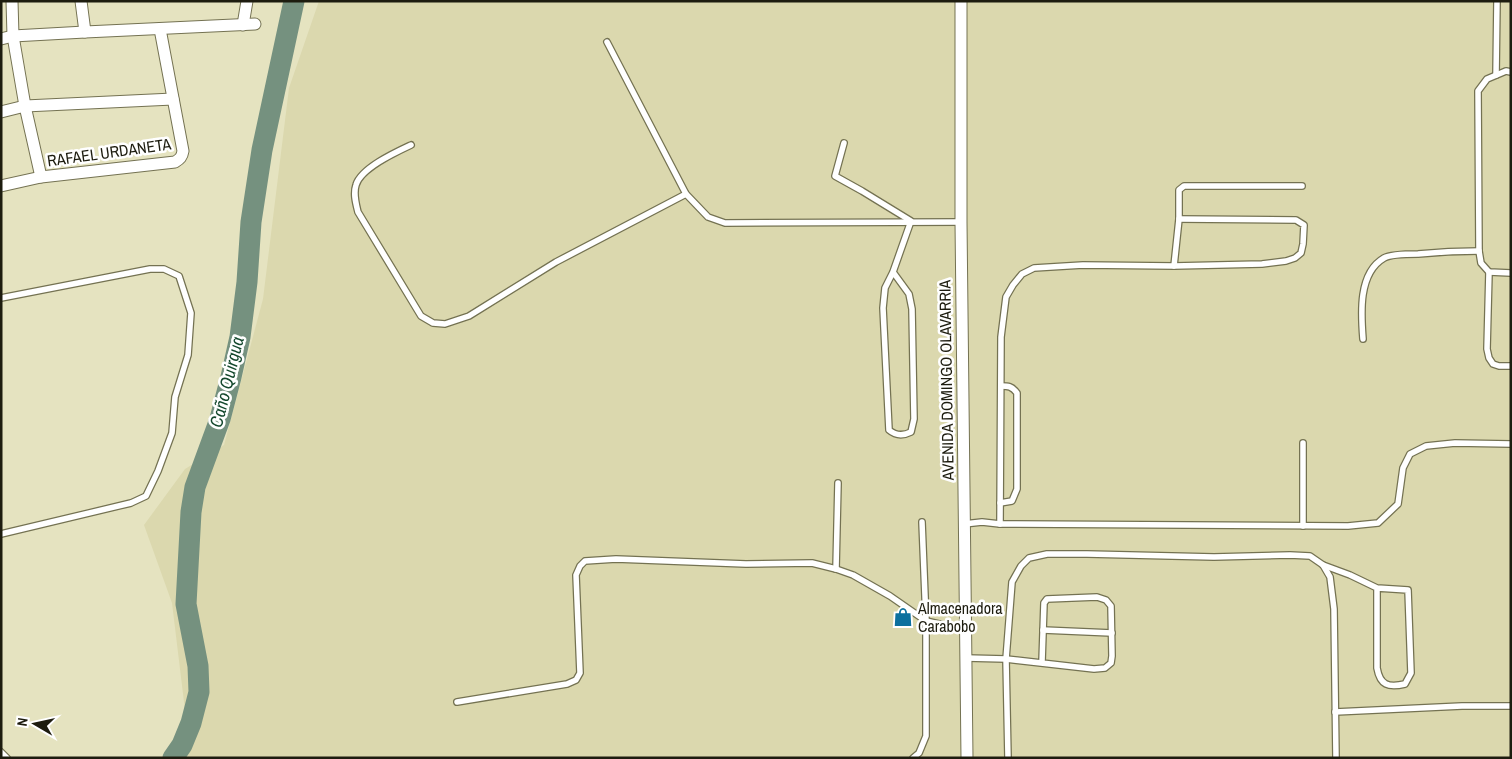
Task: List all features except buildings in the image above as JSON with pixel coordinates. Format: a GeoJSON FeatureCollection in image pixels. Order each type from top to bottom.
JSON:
{"type":"FeatureCollection","features":[{"type":"Feature","properties":{"kind":"street"},"geometry":{"type":"LineString","coordinates":[[12,1],[7,38],[41,178]]}},
{"type":"Feature","properties":{"kind":"street"},"geometry":{"type":"LineString","coordinates":[[82,1],[85,32]]}},
{"type":"Feature","properties":{"kind":"street"},"geometry":{"type":"LineString","coordinates":[[7,38],[85,32],[249,25],[247,1]]}},
{"type":"Feature","properties":{"kind":"street","name":"AVENIDA DOMINGO OLAVARRIA"},"geometry":{"type":"LineString","coordinates":[[961,1],[961,222],[967,758]]}},
{"type":"Feature","properties":{"kind":"street","name":"RAFAEL URDANETA"},"geometry":{"type":"LineString","coordinates":[[1,186],[41,178],[179,160],[183,152],[160,29]]}},
{"type":"Feature","properties":{"kind":"street"},"geometry":{"type":"LineString","coordinates":[[1,112],[25,106],[173,98]]}},
{"type":"Feature","properties":{"kind":"lane"},"geometry":{"type":"LineString","coordinates":[[1496,75],[1497,1]]}},
{"type":"Feature","properties":{"kind":"lane"},"geometry":{"type":"LineString","coordinates":[[607,42],[686,194],[708,216],[725,223],[961,222]]}},
{"type":"Feature","properties":{"kind":"lane"},"geometry":{"type":"LineString","coordinates":[[1511,72],[1506,71],[1487,79],[1478,91],[1479,251],[1482,263],[1489,272],[1487,349],[1493,364],[1511,366]]}},
{"type":"Feature","properties":{"kind":"lane"},"geometry":{"type":"LineString","coordinates":[[844,143],[835,176],[911,221]]}},
{"type":"Feature","properties":{"kind":"lane"},"geometry":{"type":"LineString","coordinates":[[411,145],[394,152],[364,173],[356,184],[355,202],[358,212],[421,316],[433,323],[445,324],[469,316],[556,262],[686,194]]}},
{"type":"Feature","properties":{"kind":"lane"},"geometry":{"type":"LineString","coordinates":[[1174,266],[1179,219],[1179,190],[1184,186],[1302,186]]}},
{"type":"Feature","properties":{"kind":"lane"},"geometry":{"type":"LineString","coordinates":[[1000,524],[1001,337],[1006,297],[1022,274],[1034,268],[1083,265],[1174,266],[1262,264],[1295,258],[1301,253],[1304,244],[1304,225],[1296,220],[1179,219]]}},
{"type":"Feature","properties":{"kind":"lane"},"geometry":{"type":"LineString","coordinates":[[893,272],[909,294],[912,308],[914,419],[910,432],[904,436],[892,433],[889,430],[884,308],[885,288],[893,272],[911,221]]}},
{"type":"Feature","properties":{"kind":"lane"},"geometry":{"type":"LineString","coordinates":[[1363,339],[1364,284],[1371,270],[1385,257],[1447,251],[1479,251]]}},
{"type":"Feature","properties":{"kind":"lane"},"geometry":{"type":"LineString","coordinates":[[1,298],[150,269],[164,269],[180,276],[191,313],[188,356],[175,397],[172,433],[158,471],[146,496],[131,503],[1,534]]}},
{"type":"Feature","properties":{"kind":"lane"},"geometry":{"type":"LineString","coordinates":[[1489,272],[1511,273]]}},
{"type":"Feature","properties":{"kind":"lane"},"geometry":{"type":"LineString","coordinates":[[1000,386],[1014,388],[1017,393],[1017,488],[1012,501],[1000,503]]}},
{"type":"Feature","properties":{"kind":"lane"},"geometry":{"type":"LineString","coordinates":[[964,524],[982,522],[1000,524],[1348,526],[1378,523],[1398,504],[1404,468],[1410,454],[1426,446],[1455,442],[1511,444]]}},
{"type":"Feature","properties":{"kind":"lane"},"geometry":{"type":"LineString","coordinates":[[1303,443],[1303,526]]}},
{"type":"Feature","properties":{"kind":"lane"},"geometry":{"type":"LineString","coordinates":[[836,569],[838,483]]}},
{"type":"Feature","properties":{"kind":"lane"},"geometry":{"type":"LineString","coordinates":[[913,758],[919,753],[926,736],[926,621],[922,522]]}},
{"type":"Feature","properties":{"kind":"lane"},"geometry":{"type":"LineString","coordinates":[[1008,758],[1006,659],[1012,582],[1021,566],[1029,558],[1047,554],[1214,557],[1310,556],[1323,565],[1377,588],[1408,590],[1411,674],[1405,684],[1396,686],[1386,685],[1379,678],[1377,668],[1377,588]]}},
{"type":"Feature","properties":{"kind":"lane"},"geometry":{"type":"LineString","coordinates":[[457,702],[567,684],[576,680],[580,673],[576,574],[585,561],[616,559],[746,564],[812,563],[853,575],[926,621],[965,630]]}},
{"type":"Feature","properties":{"kind":"lane"},"geometry":{"type":"LineString","coordinates":[[1323,565],[1330,578],[1334,609],[1336,758]]}},
{"type":"Feature","properties":{"kind":"lane"},"geometry":{"type":"LineString","coordinates":[[966,658],[1006,659],[1094,669],[1105,668],[1111,664],[1112,656],[1111,606],[1106,600],[1097,597],[1046,599],[1044,603],[1042,662]]}},
{"type":"Feature","properties":{"kind":"lane"},"geometry":{"type":"LineString","coordinates":[[1043,630],[1112,633]]}},
{"type":"Feature","properties":{"kind":"lane"},"geometry":{"type":"LineString","coordinates":[[1335,712],[1462,706],[1511,706]]}},
{"type":"Feature","properties":{"kind":"lane"},"geometry":{"type":"LineString","coordinates":[[1,752],[8,758]]}},
{"type":"Feature","properties":{"kind":"shaded area"},"geometry":{"type":"Polygon","coordinates":[[[319,1],[1511,1],[1511,758],[165,758],[188,735],[172,603],[144,525],[185,469],[224,445],[263,299],[289,88],[319,1]]]}},
{"type":"Feature","properties":{"kind":"waterway","name":"Caño Quirgua"},"geometry":{"type":"LineString","coordinates":[[173,758],[182,745],[191,723],[199,692],[198,666],[186,604],[191,512],[195,487],[220,419],[240,337],[247,282],[251,222],[262,150],[294,1]]}},
{"type":"Feature","properties":{"kind":"place","name":"Almacenadora Carabobo"},"geometry":{"type":"Point","coordinates":[903,617]}}]}
